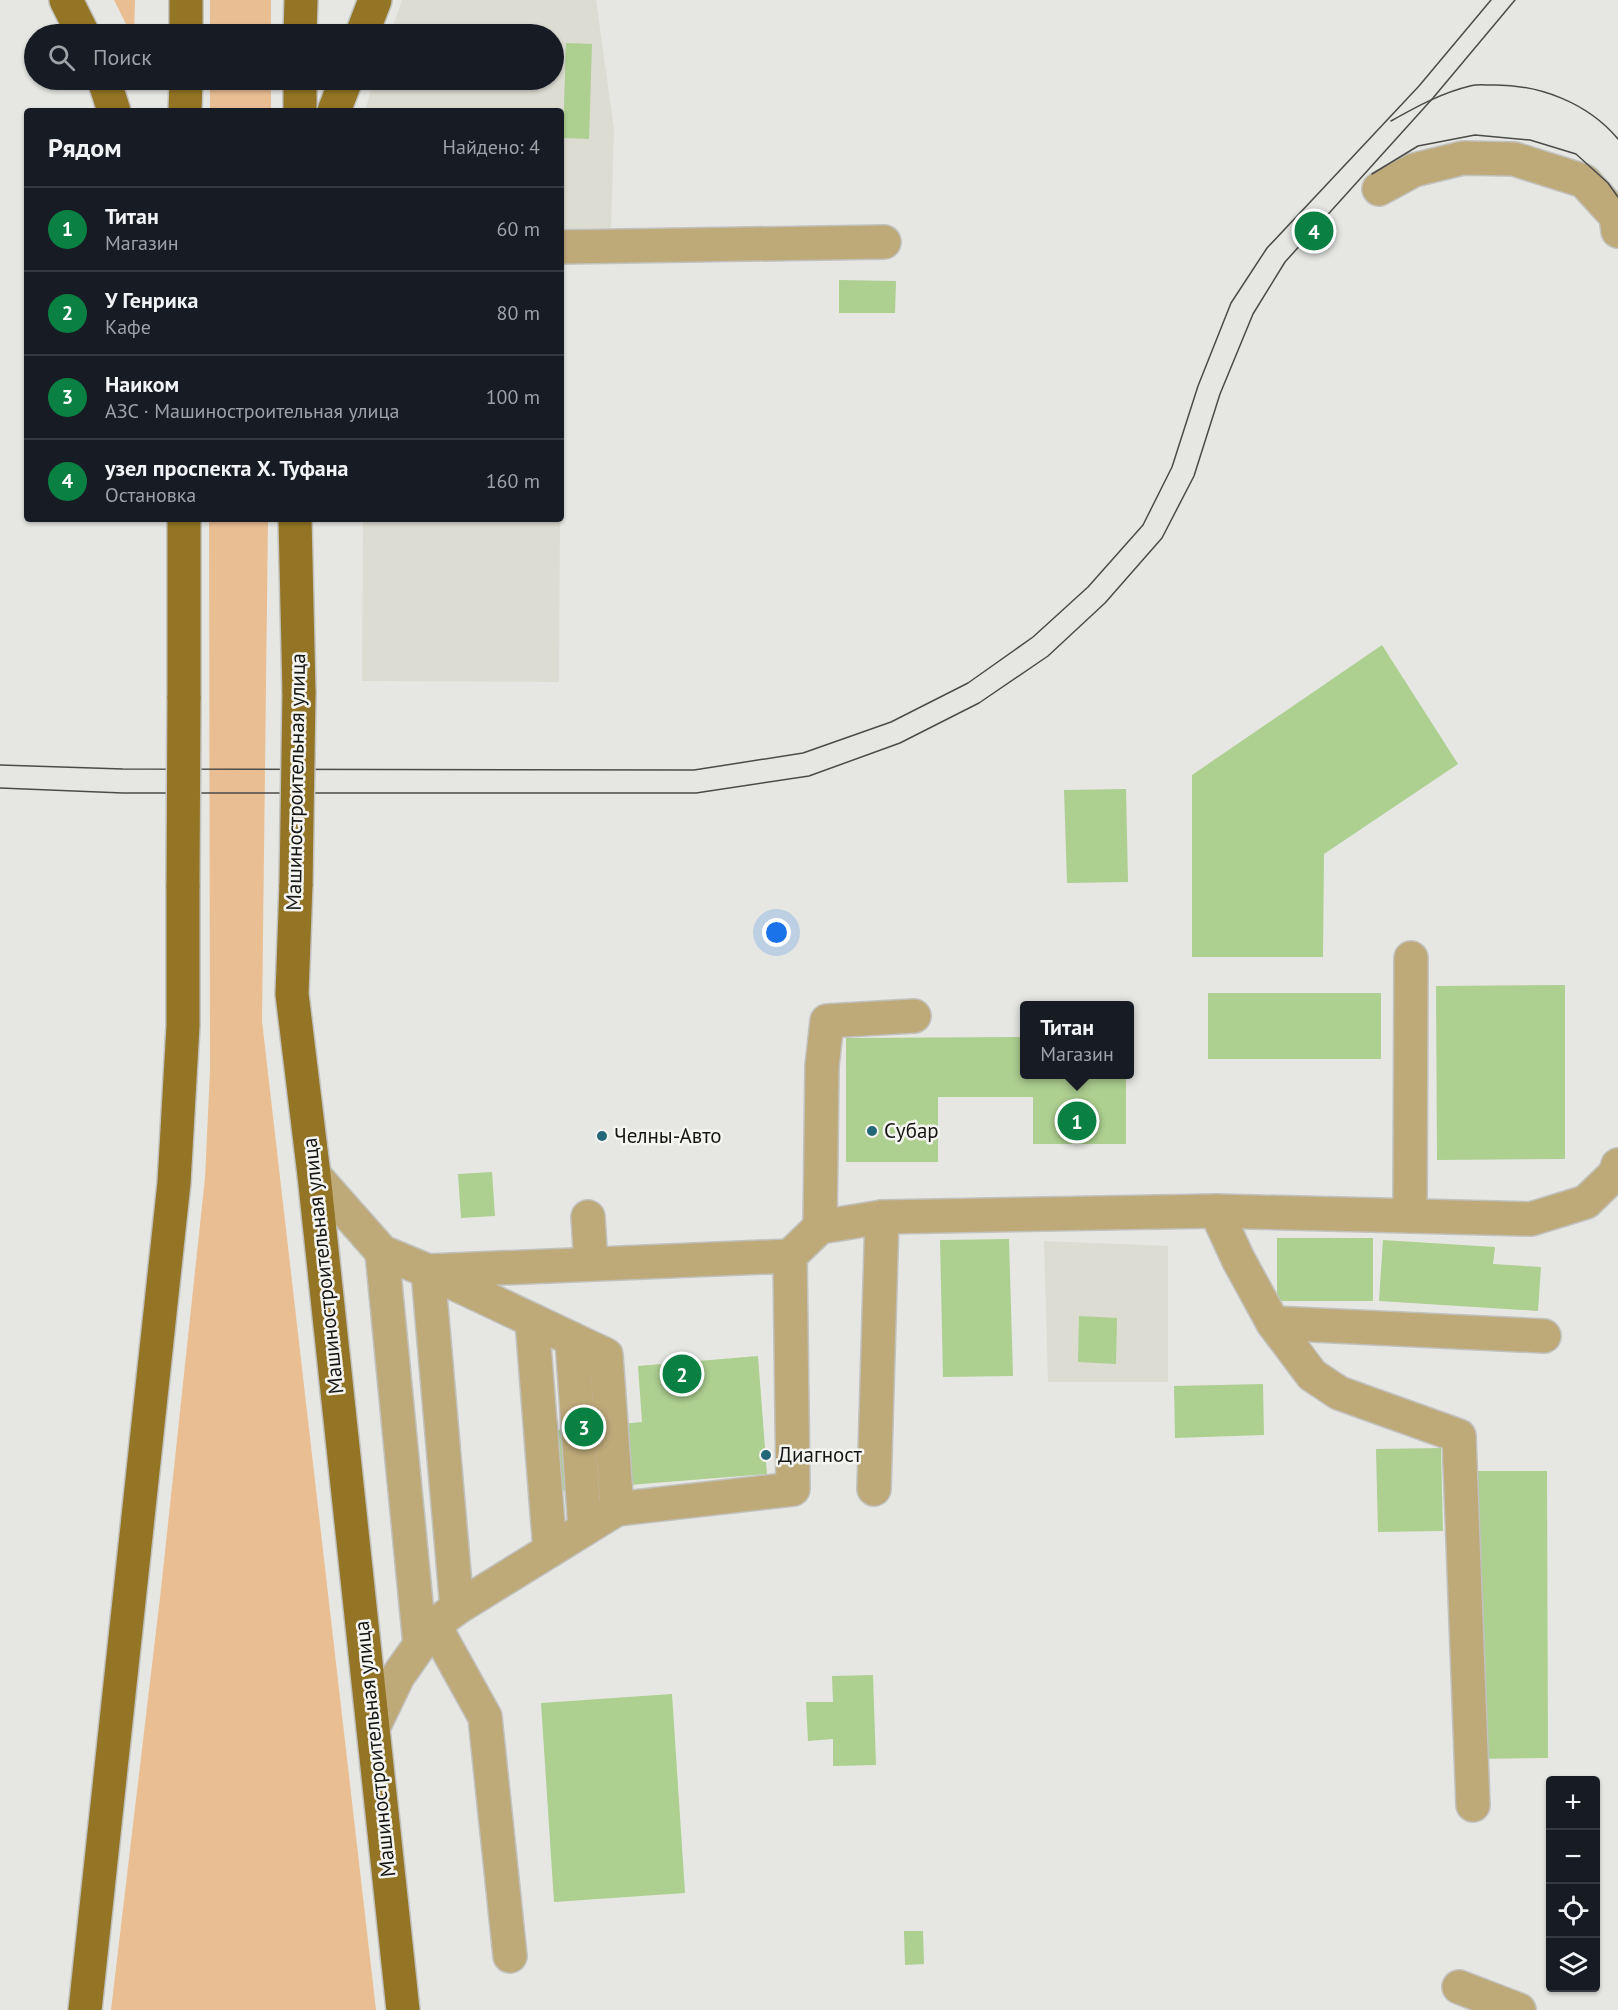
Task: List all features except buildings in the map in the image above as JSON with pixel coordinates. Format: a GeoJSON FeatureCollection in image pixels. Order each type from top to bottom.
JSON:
{"type":"FeatureCollection","features":[{"type":"Feature","properties":{"kind":"main road"},"geometry":{"type":"LineString","coordinates":[[66,0],[78,24]]}},
{"type":"Feature","properties":{"kind":"main road"},"geometry":{"type":"LineString","coordinates":[[186,0],[186,24]]}},
{"type":"Feature","properties":{"kind":"main road"},"geometry":{"type":"LineString","coordinates":[[300,24],[301,0]]}},
{"type":"Feature","properties":{"kind":"main road"},"geometry":{"type":"LineString","coordinates":[[366,24],[375,0]]}},
{"type":"Feature","properties":{"kind":"main road"},"geometry":{"type":"LineString","coordinates":[[107,90],[113,108]]}},
{"type":"Feature","properties":{"kind":"main road"},"geometry":{"type":"LineString","coordinates":[[185,108],[186,90]]}},
{"type":"Feature","properties":{"kind":"main road"},"geometry":{"type":"LineString","coordinates":[[300,90],[300,108]]}},
{"type":"Feature","properties":{"kind":"main road"},"geometry":{"type":"LineString","coordinates":[[335,108],[342,90]]}},
{"type":"Feature","properties":{"kind":"main road"},"geometry":{"type":"LineString","coordinates":[[85,2010],[174,1183],[183,1026],[184,522]]}},
{"type":"Feature","properties":{"kind":"main road","name":"Машиностроительная улица"},"geometry":{"type":"LineString","coordinates":[[295,522],[299,693],[292,994],[314,1175],[403,2010]]}},
{"type":"Feature","properties":{"kind":"lane"},"geometry":{"type":"LineString","coordinates":[[1379,189],[1414,170],[1463,158],[1514,159],[1584,181],[1616,216],[1618,231]]}},
{"type":"Feature","properties":{"kind":"lane"},"geometry":{"type":"LineString","coordinates":[[564,247],[884,242]]}},
{"type":"Feature","properties":{"kind":"lane"},"geometry":{"type":"LineString","coordinates":[[1410,1216],[1411,958]]}},
{"type":"Feature","properties":{"kind":"lane"},"geometry":{"type":"LineString","coordinates":[[820,1227],[822,1066],[827,1020],[914,1016]]}},
{"type":"Feature","properties":{"kind":"lane"},"geometry":{"type":"LineString","coordinates":[[428,1271],[790,1256],[820,1227],[882,1217],[1216,1211],[1532,1219],[1586,1203],[1615,1174],[1618,1165]]}},
{"type":"Feature","properties":{"kind":"lane"},"geometry":{"type":"LineString","coordinates":[[314,1175],[382,1252],[428,1271],[606,1355],[617,1509]]}},
{"type":"Feature","properties":{"kind":"lane"},"geometry":{"type":"LineString","coordinates":[[1216,1211],[1238,1259],[1273,1323],[1312,1375],[1339,1393],[1459,1436],[1473,1805]]}},
{"type":"Feature","properties":{"kind":"lane"},"geometry":{"type":"LineString","coordinates":[[588,1217],[591,1264]]}},
{"type":"Feature","properties":{"kind":"lane"},"geometry":{"type":"LineString","coordinates":[[874,1489],[882,1217]]}},
{"type":"Feature","properties":{"kind":"lane"},"geometry":{"type":"LineString","coordinates":[[382,1252],[437,1626],[485,1717],[510,1956]]}},
{"type":"Feature","properties":{"kind":"lane"},"geometry":{"type":"LineString","coordinates":[[373,1728],[398,1676],[437,1626],[550,1550],[617,1509],[793,1489],[790,1256]]}},
{"type":"Feature","properties":{"kind":"lane"},"geometry":{"type":"LineString","coordinates":[[428,1271],[437,1626]]}},
{"type":"Feature","properties":{"kind":"lane"},"geometry":{"type":"LineString","coordinates":[[532,1320],[550,1550]]}},
{"type":"Feature","properties":{"kind":"lane"},"geometry":{"type":"LineString","coordinates":[[1273,1323],[1544,1336]]}},
{"type":"Feature","properties":{"kind":"lane"},"geometry":{"type":"LineString","coordinates":[[572,1339],[585,1528]]}},
{"type":"Feature","properties":{"kind":"lane"},"geometry":{"type":"LineString","coordinates":[[1460,1987],[1519,2010]]}},
{"type":"Feature","properties":{"kind":"shaded area"},"geometry":{"type":"Polygon","coordinates":[[[114,0],[135,0],[134,24],[126,24],[114,0]]]}},
{"type":"Feature","properties":{"kind":"shaded area"},"geometry":{"type":"Polygon","coordinates":[[[210,0],[271,0],[271,24],[210,24],[210,0]]]}},
{"type":"Feature","properties":{"kind":"shaded area"},"geometry":{"type":"Polygon","coordinates":[[[402,0],[596,0],[614,129],[611,230],[564,231],[564,108],[366,108],[371,90],[564,90],[564,24],[394,24],[402,0]]]}},
{"type":"Feature","properties":{"kind":"shaded area"},"geometry":{"type":"Polygon","coordinates":[[[210,90],[271,90],[271,108],[210,108],[210,90]]]}},
{"type":"Feature","properties":{"kind":"shaded area"},"geometry":{"type":"Polygon","coordinates":[[[209,522],[268,522],[262,1021],[376,2010],[111,2010],[161,1589],[205,1178],[210,1070],[209,522]]]}},
{"type":"Feature","properties":{"kind":"shaded area"},"geometry":{"type":"Polygon","coordinates":[[[363,522],[560,522],[559,682],[362,681],[363,522]]]}},
{"type":"Feature","properties":{"kind":"shaded area"},"geometry":{"type":"Polygon","coordinates":[[[1044,1241],[1168,1246],[1168,1382],[1048,1382],[1044,1241]]]}},
{"type":"Feature","properties":{"kind":"tram line"},"geometry":{"type":"LineString","coordinates":[[0,765],[123,769],[694,770],[803,753],[891,722],[968,683],[1033,637],[1088,587],[1143,525],[1172,467],[1198,386],[1231,303],[1267,248],[1419,86],[1491,0]]}},
{"type":"Feature","properties":{"kind":"tram line"},"geometry":{"type":"LineString","coordinates":[[0,788],[123,793],[696,793],[809,776],[900,743],[979,703],[1048,656],[1105,603],[1162,538],[1194,476],[1220,394],[1253,314],[1285,262],[1433,98],[1515,0]]}},
{"type":"Feature","properties":{"kind":"tram line"},"geometry":{"type":"LineString","coordinates":[[1391,121],[1429,101],[1459,89],[1473,85],[1510,86],[1545,92],[1561,98],[1592,115],[1618,139]]}},
{"type":"Feature","properties":{"kind":"tram line"},"geometry":{"type":"LineString","coordinates":[[1372,174],[1418,146],[1475,135],[1530,140],[1576,154],[1608,183],[1618,197]]}},
{"type":"Feature","properties":{"kind":"place","name":"узел проспекта Х. Туфана"},"geometry":{"type":"Point","coordinates":[1314,231]}},
{"type":"Feature","properties":{"kind":"place","name":"Титан"},"geometry":{"type":"Point","coordinates":[1077,1121]}},
{"type":"Feature","properties":{"kind":"place","name":"Субар"},"geometry":{"type":"Point","coordinates":[872,1131]}},
{"type":"Feature","properties":{"kind":"place","name":"Челны-Авто"},"geometry":{"type":"Point","coordinates":[602,1136]}},
{"type":"Feature","properties":{"kind":"place","name":"У Генрика"},"geometry":{"type":"Point","coordinates":[682,1374]}},
{"type":"Feature","properties":{"kind":"place","name":"Наиком"},"geometry":{"type":"Point","coordinates":[584,1427]}},
{"type":"Feature","properties":{"kind":"place","name":"Диагност"},"geometry":{"type":"Point","coordinates":[766,1455]}}]}
